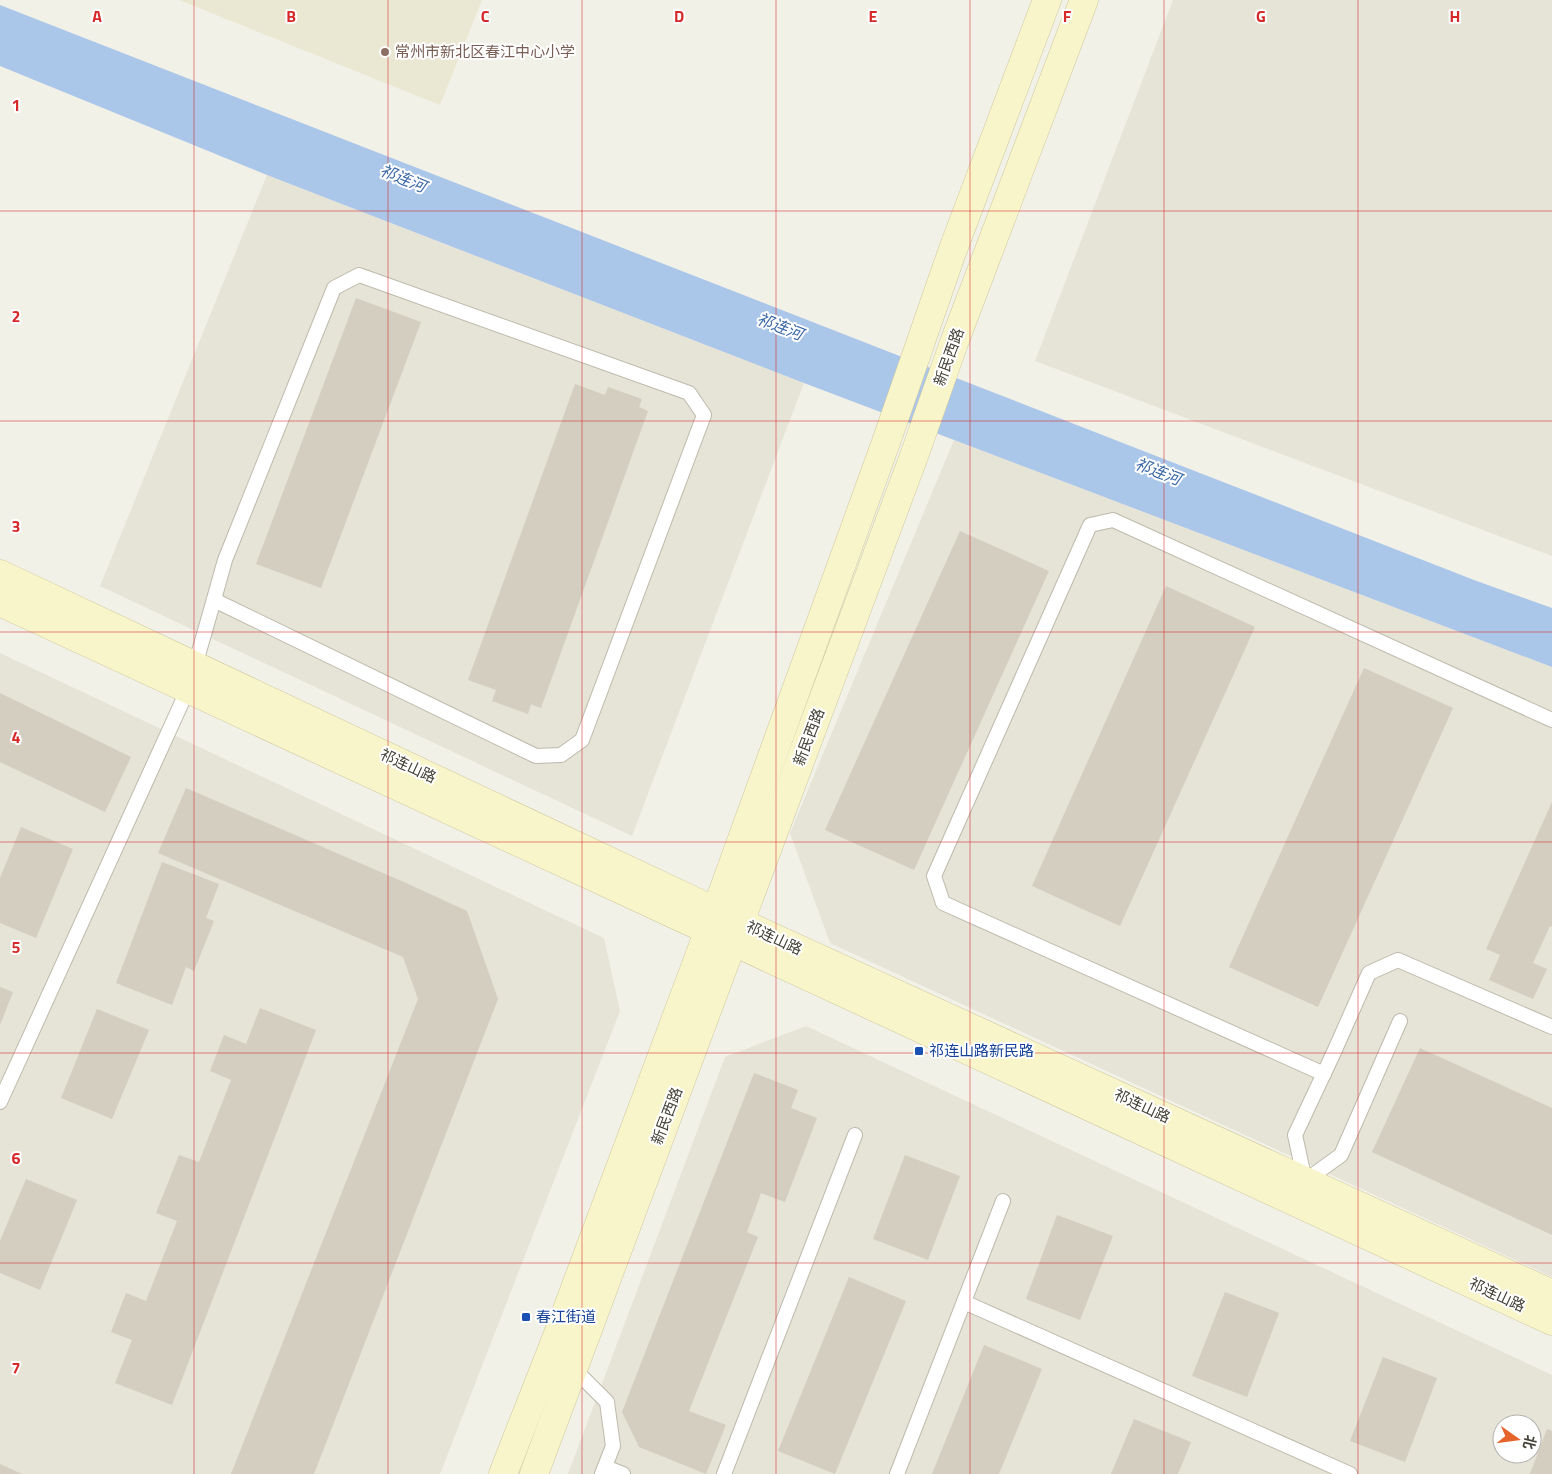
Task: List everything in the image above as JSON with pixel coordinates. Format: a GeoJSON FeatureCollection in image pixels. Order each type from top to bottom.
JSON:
{"type":"FeatureCollection","features":[{"type":"Feature","properties":{"kind":"street","name":"新民西路"},"geometry":{"type":"LineString","coordinates":[[534,1474],[574,1368],[885,445],[952,252],[1047,0]]}},
{"type":"Feature","properties":{"kind":"street","name":"新民西路"},"geometry":{"type":"LineString","coordinates":[[503,1474],[914,456],[955,340],[1084,0]]}},
{"type":"Feature","properties":{"kind":"street","name":"祁连山路"},"geometry":{"type":"LineString","coordinates":[[0,574],[192,677],[724,926],[1552,1321]]}},
{"type":"Feature","properties":{"kind":"street","name":"祁连山路"},"geometry":{"type":"LineString","coordinates":[[0,602],[192,677]]}},
{"type":"Feature","properties":{"kind":"street","name":"祁连山路"},"geometry":{"type":"LineString","coordinates":[[724,926],[1305,1181],[1552,1294]]}},
{"type":"Feature","properties":{"kind":"lane"},"geometry":{"type":"LineString","coordinates":[[0,1102],[192,677],[225,560],[334,288],[359,275],[690,393],[704,415],[582,740],[561,755],[536,756],[214,600]]}},
{"type":"Feature","properties":{"kind":"lane"},"geometry":{"type":"LineString","coordinates":[[1324,1074],[943,903],[934,876],[1090,525],[1113,520],[1552,720]]}},
{"type":"Feature","properties":{"kind":"lane"},"geometry":{"type":"LineString","coordinates":[[1400,1022],[1341,1155],[1305,1181],[1296,1135],[1369,973],[1398,960],[1552,1027]]}},
{"type":"Feature","properties":{"kind":"lane"},"geometry":{"type":"LineString","coordinates":[[724,1474],[855,1135]]}},
{"type":"Feature","properties":{"kind":"lane"},"geometry":{"type":"LineString","coordinates":[[897,1474],[1003,1201]]}},
{"type":"Feature","properties":{"kind":"lane"},"geometry":{"type":"LineString","coordinates":[[964,1302],[1350,1474]]}},
{"type":"Feature","properties":{"kind":"lane"},"geometry":{"type":"LineString","coordinates":[[574,1368],[607,1402],[613,1446],[603,1470],[623,1474]]}},
{"type":"Feature","properties":{"kind":"shaded area","name":"常州市新北区春江中心小学"},"geometry":{"type":"Polygon","coordinates":[[[179,0],[482,0],[440,105],[179,0]]]}},
{"type":"Feature","properties":{"kind":"shaded area"},"geometry":{"type":"Polygon","coordinates":[[[1173,0],[1552,0],[1552,556],[1035,361],[1173,0]]]}},
{"type":"Feature","properties":{"kind":"shaded area"},"geometry":{"type":"Polygon","coordinates":[[[267,175],[804,383],[632,836],[100,586],[267,175]]]}},
{"type":"Feature","properties":{"kind":"shaded area"},"geometry":{"type":"Polygon","coordinates":[[[954,440],[1552,667],[1552,1277],[830,943],[790,833],[954,440]]]}},
{"type":"Feature","properties":{"kind":"shaded area"},"geometry":{"type":"Polygon","coordinates":[[[0,653],[604,938],[620,1011],[440,1474],[0,1474],[0,653]]]}},
{"type":"Feature","properties":{"kind":"shaded area"},"geometry":{"type":"Polygon","coordinates":[[[806,1026],[1552,1375],[1552,1474],[568,1474],[725,1057],[806,1026]]]}},
{"type":"Feature","properties":{"kind":"water","name":"祁连河"},"geometry":{"type":"Polygon","coordinates":[[[0,5],[1474,580],[1552,608],[1552,667],[804,383],[267,175],[0,66],[0,5]]]}},
{"type":"Feature","properties":{"kind":"building"},"geometry":{"type":"Polygon","coordinates":[[[356,298],[421,322],[321,588],[256,564],[356,298]]]}},
{"type":"Feature","properties":{"kind":"building"},"geometry":{"type":"Polygon","coordinates":[[[575,384],[605,395],[608,387],[642,399],[639,407],[648,411],[541,708],[531,704],[528,714],[492,701],[496,690],[468,680],[575,384]]]}},
{"type":"Feature","properties":{"kind":"building"},"geometry":{"type":"Polygon","coordinates":[[[960,531],[1049,571],[914,870],[825,830],[960,531]]]}},
{"type":"Feature","properties":{"kind":"building"},"geometry":{"type":"Polygon","coordinates":[[[1166,586],[1255,627],[1120,926],[1032,886],[1166,586]]]}},
{"type":"Feature","properties":{"kind":"building"},"geometry":{"type":"Polygon","coordinates":[[[1364,668],[1453,708],[1318,1007],[1229,967],[1364,668]]]}},
{"type":"Feature","properties":{"kind":"building"},"geometry":{"type":"Polygon","coordinates":[[[0,693],[131,757],[105,812],[0,762],[0,693]]]}},
{"type":"Feature","properties":{"kind":"building"},"geometry":{"type":"Polygon","coordinates":[[[186,788],[467,911],[498,999],[314,1474],[231,1474],[418,999],[403,957],[158,853],[186,788]]]}},
{"type":"Feature","properties":{"kind":"building"},"geometry":{"type":"Polygon","coordinates":[[[1552,802],[1552,927],[1550,926],[1533,963],[1547,969],[1533,999],[1489,980],[1500,955],[1486,949],[1552,802]]]}},
{"type":"Feature","properties":{"kind":"building"},"geometry":{"type":"Polygon","coordinates":[[[21,827],[73,849],[36,938],[0,923],[0,878],[21,827]]]}},
{"type":"Feature","properties":{"kind":"building"},"geometry":{"type":"Polygon","coordinates":[[[162,862],[219,884],[206,918],[214,921],[194,971],[186,967],[172,1005],[116,983],[162,862]]]}},
{"type":"Feature","properties":{"kind":"building"},"geometry":{"type":"Polygon","coordinates":[[[0,987],[13,992],[0,1025],[0,987]]]}},
{"type":"Feature","properties":{"kind":"building"},"geometry":{"type":"Polygon","coordinates":[[[260,1008],[316,1030],[172,1405],[115,1383],[132,1340],[111,1332],[126,1293],[146,1301],[177,1221],[156,1213],[179,1155],[199,1162],[231,1080],[210,1071],[224,1035],[246,1044],[260,1008]]]}},
{"type":"Feature","properties":{"kind":"building"},"geometry":{"type":"Polygon","coordinates":[[[97,1009],[149,1030],[112,1119],[61,1098],[97,1009]]]}},
{"type":"Feature","properties":{"kind":"building"},"geometry":{"type":"Polygon","coordinates":[[[1420,1048],[1552,1108],[1552,1235],[1372,1152],[1420,1048]]]}},
{"type":"Feature","properties":{"kind":"building"},"geometry":{"type":"Polygon","coordinates":[[[754,1073],[798,1090],[791,1108],[817,1118],[785,1202],[761,1193],[747,1232],[758,1237],[689,1411],[726,1425],[706,1474],[639,1447],[622,1412],[754,1073]]]}},
{"type":"Feature","properties":{"kind":"building"},"geometry":{"type":"Polygon","coordinates":[[[905,1155],[960,1176],[928,1260],[873,1239],[905,1155]]]}},
{"type":"Feature","properties":{"kind":"building"},"geometry":{"type":"Polygon","coordinates":[[[26,1179],[77,1200],[40,1290],[0,1273],[0,1241],[26,1179]]]}},
{"type":"Feature","properties":{"kind":"building"},"geometry":{"type":"Polygon","coordinates":[[[1057,1215],[1113,1236],[1080,1320],[1026,1299],[1057,1215]]]}},
{"type":"Feature","properties":{"kind":"building"},"geometry":{"type":"Polygon","coordinates":[[[849,1277],[906,1301],[835,1474],[778,1451],[849,1277]]]}},
{"type":"Feature","properties":{"kind":"building"},"geometry":{"type":"Polygon","coordinates":[[[1225,1292],[1279,1313],[1247,1397],[1192,1376],[1225,1292]]]}},
{"type":"Feature","properties":{"kind":"building"},"geometry":{"type":"Polygon","coordinates":[[[984,1345],[1042,1369],[999,1474],[932,1474],[984,1345]]]}},
{"type":"Feature","properties":{"kind":"building"},"geometry":{"type":"Polygon","coordinates":[[[1383,1357],[1437,1378],[1405,1462],[1350,1441],[1383,1357]]]}},
{"type":"Feature","properties":{"kind":"building"},"geometry":{"type":"Polygon","coordinates":[[[1134,1419],[1191,1442],[1178,1474],[1111,1474],[1134,1419]]]}},
{"type":"Feature","properties":{"kind":"building"},"geometry":{"type":"Polygon","coordinates":[[[1547,1429],[1552,1431],[1552,1474],[1530,1474],[1534,1464],[1542,1464],[1542,1442],[1547,1429]]]}},
{"type":"Feature","properties":{"kind":"building"},"geometry":{"type":"Polygon","coordinates":[[[0,1464],[22,1474],[0,1474],[0,1464]]]}},
{"type":"Feature","properties":{"kind":"place","name":"常州市新北区春江中心小学"},"geometry":{"type":"Point","coordinates":[385,52]}},
{"type":"Feature","properties":{"kind":"place","name":"祁连山路新民路"},"geometry":{"type":"Point","coordinates":[919,1051]}},
{"type":"Feature","properties":{"kind":"place","name":"春江街道"},"geometry":{"type":"Point","coordinates":[526,1317]}}]}
